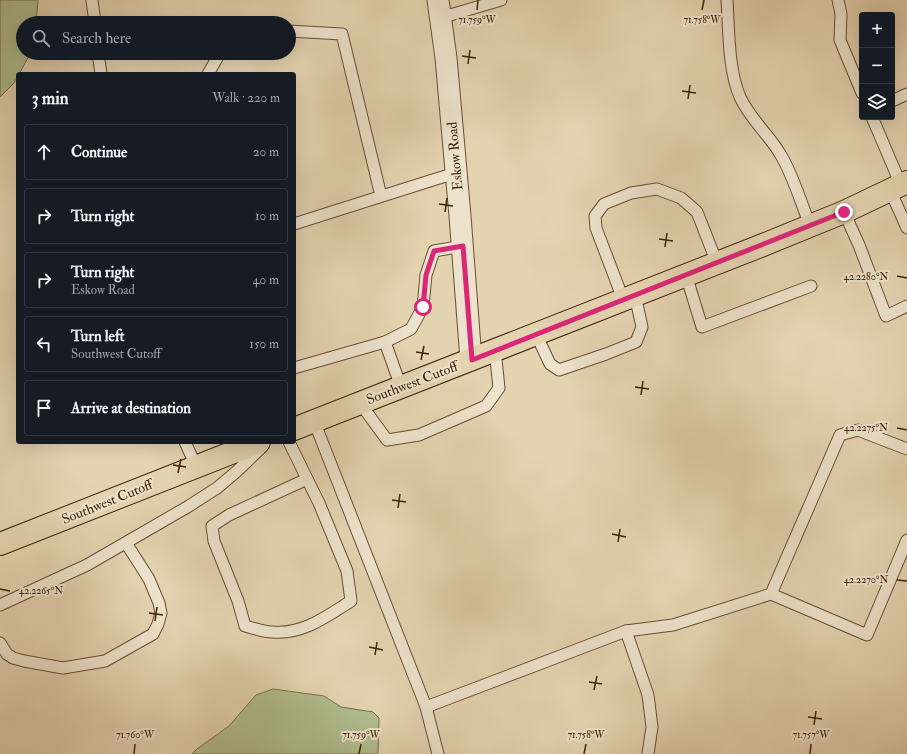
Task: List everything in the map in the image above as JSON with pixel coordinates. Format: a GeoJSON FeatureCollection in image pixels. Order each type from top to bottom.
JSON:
{"type":"FeatureCollection","features":[{"type":"Feature","properties":{"kind":"main road","name":"Southwest Cutoff"},"geometry":{"type":"LineString","coordinates":[[296,427],[472,360],[717,263],[844,212],[899,186]]}},
{"type":"Feature","properties":{"kind":"main road","name":"Southwest Cutoff"},"geometry":{"type":"LineString","coordinates":[[0,544],[253,444]]}},
{"type":"Feature","properties":{"kind":"street","name":"Eskow Road"},"geometry":{"type":"LineString","coordinates":[[439,9],[446,58],[472,360]]}},
{"type":"Feature","properties":{"kind":"lane"},"geometry":{"type":"LineString","coordinates":[[92,0],[94,16]]}},
{"type":"Feature","properties":{"kind":"lane"},"geometry":{"type":"LineString","coordinates":[[439,9],[501,0]]}},
{"type":"Feature","properties":{"kind":"lane"},"geometry":{"type":"LineString","coordinates":[[727,0],[731,60],[740,95],[748,113],[782,156],[810,225]]}},
{"type":"Feature","properties":{"kind":"lane"},"geometry":{"type":"LineString","coordinates":[[838,0],[841,14],[840,40],[859,86]]}},
{"type":"Feature","properties":{"kind":"lane"},"geometry":{"type":"LineString","coordinates":[[296,31],[342,34],[381,196]]}},
{"type":"Feature","properties":{"kind":"lane"},"geometry":{"type":"LineString","coordinates":[[99,60],[101,72]]}},
{"type":"Feature","properties":{"kind":"lane"},"geometry":{"type":"LineString","coordinates":[[209,72],[216,60]]}},
{"type":"Feature","properties":{"kind":"lane"},"geometry":{"type":"LineString","coordinates":[[895,100],[907,94]]}},
{"type":"Feature","properties":{"kind":"lane"},"geometry":{"type":"LineString","coordinates":[[873,120],[899,186],[907,228]]}},
{"type":"Feature","properties":{"kind":"lane"},"geometry":{"type":"LineString","coordinates":[[296,223],[456,173]]}},
{"type":"Feature","properties":{"kind":"lane"},"geometry":{"type":"LineString","coordinates":[[536,334],[550,364],[559,370],[636,342],[642,327],[596,228],[595,216],[604,204],[631,193],[657,189],[681,198],[697,212],[717,263]]}},
{"type":"Feature","properties":{"kind":"lane"},"geometry":{"type":"LineString","coordinates":[[844,212],[859,245],[886,316],[907,306]]}},
{"type":"Feature","properties":{"kind":"lane"},"geometry":{"type":"LineString","coordinates":[[296,367],[385,342],[411,329],[423,307],[426,275],[434,251],[463,246]]}},
{"type":"Feature","properties":{"kind":"lane"},"geometry":{"type":"LineString","coordinates":[[686,275],[702,327],[811,286]]}},
{"type":"Feature","properties":{"kind":"lane"},"geometry":{"type":"LineString","coordinates":[[385,342],[401,387]]}},
{"type":"Feature","properties":{"kind":"lane"},"geometry":{"type":"LineString","coordinates":[[360,403],[387,440],[419,435],[486,406],[499,388],[495,350]]}},
{"type":"Feature","properties":{"kind":"lane"},"geometry":{"type":"LineString","coordinates":[[314,421],[426,707],[438,754]]}},
{"type":"Feature","properties":{"kind":"lane"},"geometry":{"type":"LineString","coordinates":[[771,594],[840,435],[858,430],[907,449]]}},
{"type":"Feature","properties":{"kind":"lane"},"geometry":{"type":"LineString","coordinates":[[186,444],[196,466]]}},
{"type":"Feature","properties":{"kind":"lane"},"geometry":{"type":"LineString","coordinates":[[0,605],[80,568],[126,543],[217,488],[265,444]]}},
{"type":"Feature","properties":{"kind":"lane"},"geometry":{"type":"LineString","coordinates":[[290,444],[319,503],[347,571],[351,601],[315,624],[285,632],[270,632],[245,626],[238,601],[214,541],[212,526],[229,515],[307,479]]}},
{"type":"Feature","properties":{"kind":"lane"},"geometry":{"type":"LineString","coordinates":[[426,707],[626,631],[673,625],[771,594],[868,635],[907,540]]}},
{"type":"Feature","properties":{"kind":"lane"},"geometry":{"type":"LineString","coordinates":[[0,643],[7,654],[13,658],[24,662],[63,668],[105,661],[153,634],[161,613],[159,603],[149,579],[126,543]]}},
{"type":"Feature","properties":{"kind":"lane"},"geometry":{"type":"LineString","coordinates":[[626,631],[648,695],[652,727],[648,754]]}},
{"type":"Feature","properties":{"kind":"green space"},"geometry":{"type":"Polygon","coordinates":[[[0,0],[38,0],[37,16],[16,16],[16,60],[27,60],[20,72],[16,72],[16,79],[14,83],[0,97],[0,0]]]}},
{"type":"Feature","properties":{"kind":"green space"},"geometry":{"type":"Polygon","coordinates":[[[273,689],[324,696],[341,707],[373,712],[379,718],[378,754],[192,754],[229,726],[256,695],[273,689]]]}},
{"type":"Feature","properties":{"kind":"route"},"geometry":{"type":"LineString","coordinates":[[423,307],[426,275],[434,251],[463,246],[472,360],[844,212]]}}]}
